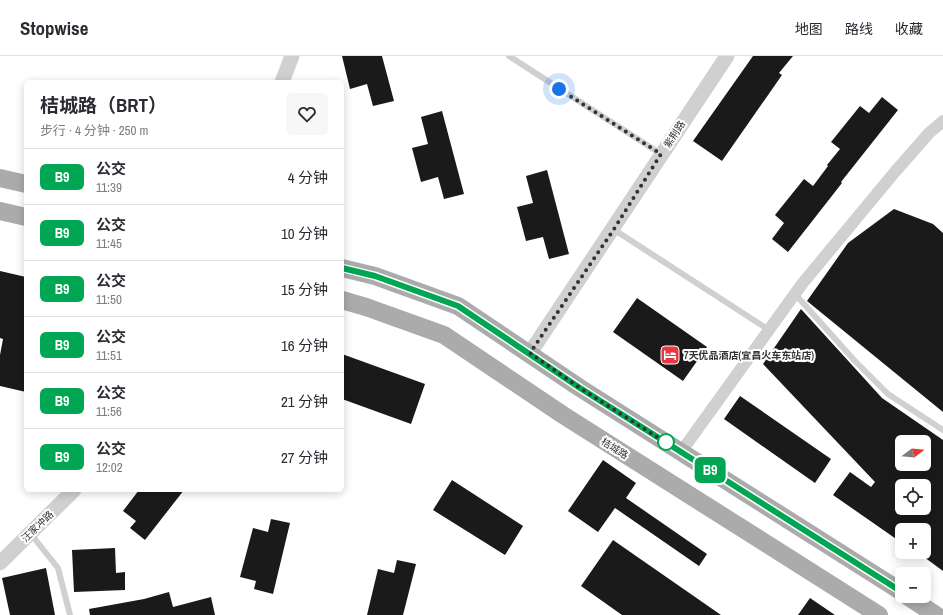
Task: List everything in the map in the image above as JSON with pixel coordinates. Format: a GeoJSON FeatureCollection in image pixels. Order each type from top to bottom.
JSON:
{"type":"FeatureCollection","features":[{"type":"Feature","properties":{"kind":"main road"},"geometry":{"type":"LineString","coordinates":[[0,178],[24,184]]}},
{"type":"Feature","properties":{"kind":"main road"},"geometry":{"type":"LineString","coordinates":[[0,211],[24,217]]}},
{"type":"Feature","properties":{"kind":"main road"},"geometry":{"type":"LineString","coordinates":[[344,268],[375,276],[458,306],[580,388],[895,588]]}},
{"type":"Feature","properties":{"kind":"main road","name":"桔城路"},"geometry":{"type":"LineString","coordinates":[[344,301],[444,335],[563,415],[879,615]]}},
{"type":"Feature","properties":{"kind":"main road"},"geometry":{"type":"LineString","coordinates":[[918,603],[936,615]]}},
{"type":"Feature","properties":{"kind":"street"},"geometry":{"type":"LineString","coordinates":[[283,80],[292,56]]}},
{"type":"Feature","properties":{"kind":"street","name":"紫荆路"},"geometry":{"type":"LineString","coordinates":[[530,353],[614,229],[661,154],[727,56]]}},
{"type":"Feature","properties":{"kind":"street"},"geometry":{"type":"LineString","coordinates":[[681,452],[795,294],[894,172],[929,133],[943,121]]}},
{"type":"Feature","properties":{"kind":"street","name":"汪家冲路"},"geometry":{"type":"LineString","coordinates":[[0,563],[72,492]]}},
{"type":"Feature","properties":{"kind":"lane"},"geometry":{"type":"LineString","coordinates":[[508,56],[661,154]]}},
{"type":"Feature","properties":{"kind":"lane"},"geometry":{"type":"LineString","coordinates":[[614,229],[769,330]]}},
{"type":"Feature","properties":{"kind":"lane"},"geometry":{"type":"LineString","coordinates":[[795,294],[854,360],[888,394],[943,430]]}},
{"type":"Feature","properties":{"kind":"lane"},"geometry":{"type":"LineString","coordinates":[[30,533],[58,568],[70,615]]}},
{"type":"Feature","properties":{"kind":"building"},"geometry":{"type":"Polygon","coordinates":[[[342,56],[382,56],[394,101],[373,106],[367,84],[350,89],[342,56]]]}},
{"type":"Feature","properties":{"kind":"building"},"geometry":{"type":"Polygon","coordinates":[[[753,56],[793,56],[779,73],[782,75],[722,161],[693,141],[753,56]]]}},
{"type":"Feature","properties":{"kind":"building"},"geometry":{"type":"Polygon","coordinates":[[[882,97],[898,110],[788,252],[772,239],[784,223],[775,215],[804,179],[813,186],[840,149],[831,142],[860,106],[869,113],[882,97]]]}},
{"type":"Feature","properties":{"kind":"building"},"geometry":{"type":"Polygon","coordinates":[[[442,111],[464,194],[444,199],[438,177],[421,182],[412,148],[428,144],[421,117],[442,111]]]}},
{"type":"Feature","properties":{"kind":"building"},"geometry":{"type":"Polygon","coordinates":[[[547,170],[569,254],[549,259],[543,237],[526,241],[517,207],[533,203],[526,176],[547,170]]]}},
{"type":"Feature","properties":{"kind":"building"},"geometry":{"type":"Polygon","coordinates":[[[894,209],[933,224],[943,233],[943,412],[807,301],[848,243],[894,209]]]}},
{"type":"Feature","properties":{"kind":"building"},"geometry":{"type":"Polygon","coordinates":[[[0,271],[24,277],[24,392],[0,386],[0,355],[3,339],[0,338],[0,271]]]}},
{"type":"Feature","properties":{"kind":"building"},"geometry":{"type":"Polygon","coordinates":[[[637,298],[707,347],[683,381],[613,332],[637,298]]]}},
{"type":"Feature","properties":{"kind":"building"},"geometry":{"type":"Polygon","coordinates":[[[801,309],[882,398],[943,440],[943,571],[927,559],[931,559],[931,523],[895,523],[895,538],[833,495],[850,472],[871,487],[875,482],[763,364],[801,309]]]}},
{"type":"Feature","properties":{"kind":"building"},"geometry":{"type":"Polygon","coordinates":[[[344,355],[425,384],[411,424],[344,400],[344,355]]]}},
{"type":"Feature","properties":{"kind":"building"},"geometry":{"type":"Polygon","coordinates":[[[740,396],[831,459],[815,483],[724,419],[740,396]]]}},
{"type":"Feature","properties":{"kind":"building"},"geometry":{"type":"Polygon","coordinates":[[[603,460],[636,483],[626,498],[707,554],[699,566],[615,508],[598,532],[568,511],[603,460]]]}},
{"type":"Feature","properties":{"kind":"building"},"geometry":{"type":"Polygon","coordinates":[[[452,480],[523,526],[505,555],[433,510],[452,480]]]}},
{"type":"Feature","properties":{"kind":"building"},"geometry":{"type":"Polygon","coordinates":[[[137,492],[182,492],[145,540],[130,528],[136,521],[123,511],[137,492]]]}},
{"type":"Feature","properties":{"kind":"building"},"geometry":{"type":"Polygon","coordinates":[[[271,519],[290,523],[273,594],[254,589],[256,581],[240,577],[253,528],[268,532],[271,519]]]}},
{"type":"Feature","properties":{"kind":"building"},"geometry":{"type":"Polygon","coordinates":[[[613,540],[721,615],[622,615],[581,586],[613,540]]]}},
{"type":"Feature","properties":{"kind":"building"},"geometry":{"type":"Polygon","coordinates":[[[115,548],[116,573],[125,572],[125,590],[74,592],[72,550],[115,548]]]}},
{"type":"Feature","properties":{"kind":"building"},"geometry":{"type":"Polygon","coordinates":[[[397,560],[416,564],[403,615],[367,615],[378,569],[394,573],[397,560]]]}},
{"type":"Feature","properties":{"kind":"building"},"geometry":{"type":"Polygon","coordinates":[[[46,568],[55,615],[10,615],[2,578],[46,568]]]}},
{"type":"Feature","properties":{"kind":"building"},"geometry":{"type":"Polygon","coordinates":[[[169,592],[173,607],[211,597],[215,615],[90,615],[89,609],[144,599],[169,592]]]}},
{"type":"Feature","properties":{"kind":"building"},"geometry":{"type":"Polygon","coordinates":[[[810,598],[835,615],[798,615],[810,598]]]}},
{"type":"Feature","properties":{"kind":"bus line","name":"B9"},"geometry":{"type":"LineString","coordinates":[[344,268],[375,276],[458,306],[580,388],[895,588]]}},
{"type":"Feature","properties":{"kind":"place","name":"7天优品酒店(宜昌火车东站店)"},"geometry":{"type":"Point","coordinates":[670,355]}},
{"type":"Feature","properties":{"kind":"route"},"geometry":{"type":"LineString","coordinates":[[559,89],[661,154],[614,229],[530,353],[580,388],[668,444],[666,442]]}}]}
